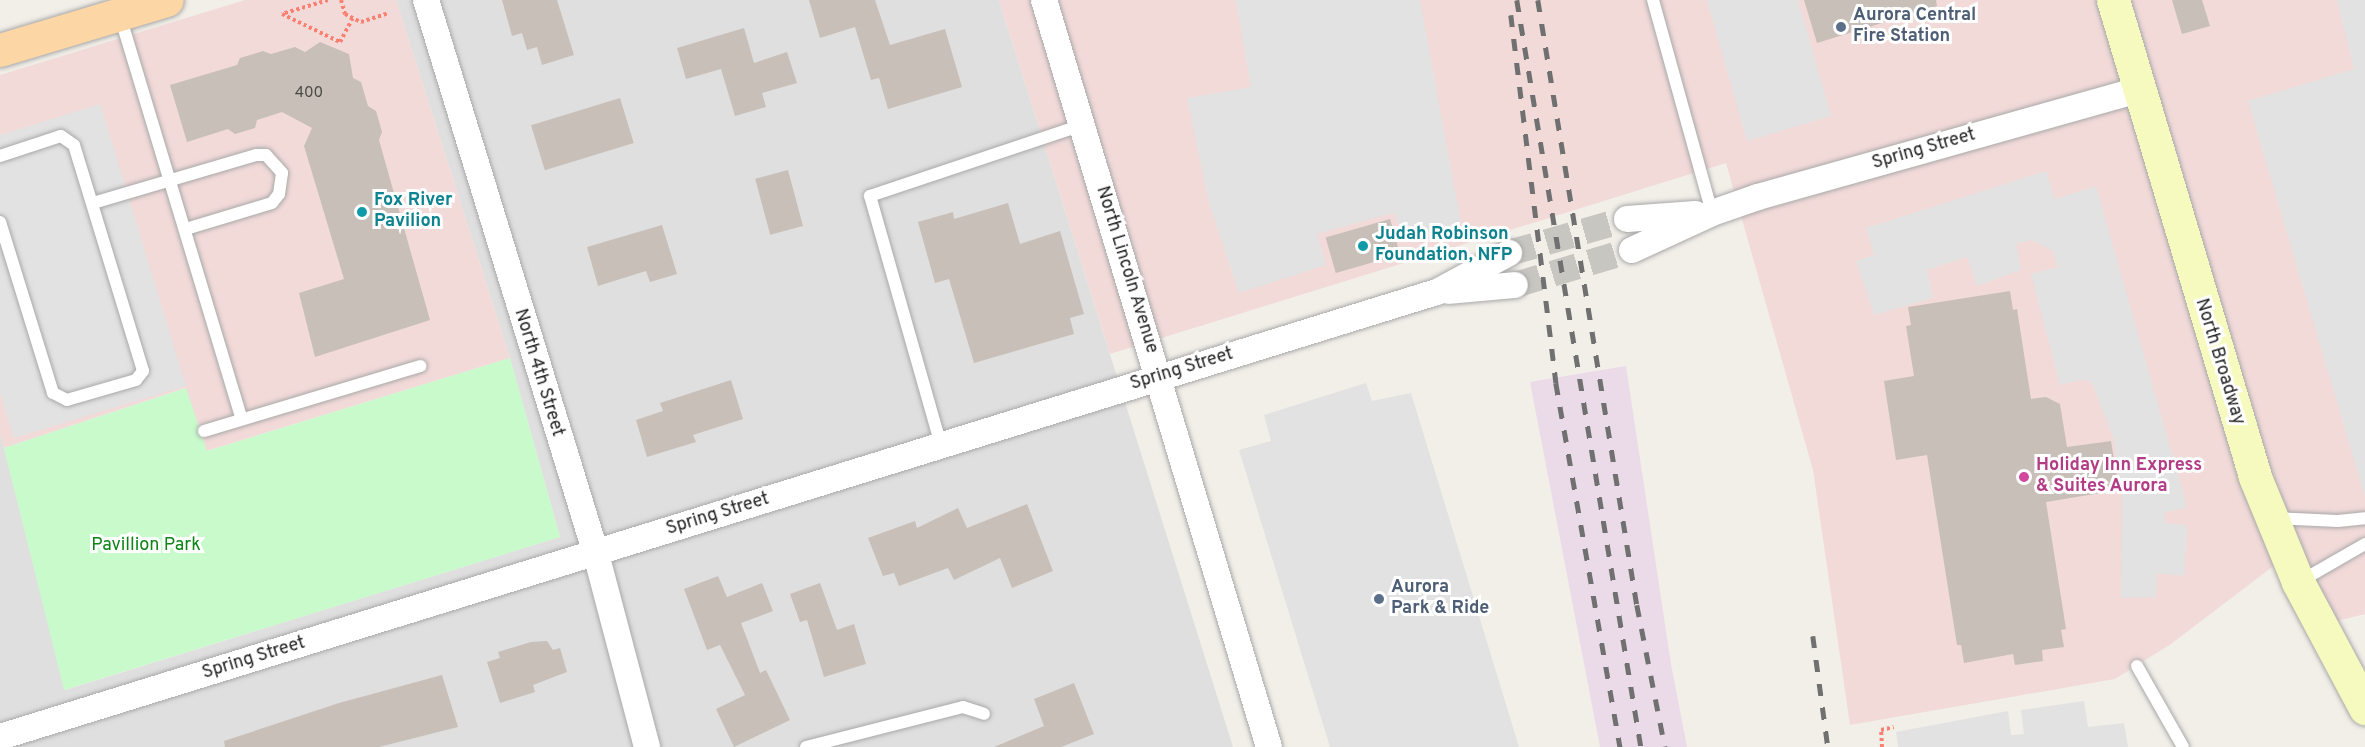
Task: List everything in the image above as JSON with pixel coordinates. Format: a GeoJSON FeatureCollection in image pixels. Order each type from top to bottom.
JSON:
{"type":"FeatureCollection","features":[{"type":"Feature","properties":{"kind":"main road"},"geometry":{"type":"LineString","coordinates":[[0,50],[167,0]]}},
{"type":"Feature","properties":{"kind":"main road","name":"North Broadway"},"geometry":{"type":"LineString","coordinates":[[2113,0],[2217,360],[2271,518],[2298,582],[2365,708]]}},
{"type":"Feature","properties":{"kind":"street","name":"North 4th Street"},"geometry":{"type":"LineString","coordinates":[[426,0],[596,554],[647,747]]}},
{"type":"Feature","properties":{"kind":"street","name":"North Lincoln Avenue"},"geometry":{"type":"LineString","coordinates":[[1044,0],[1269,747]]}},
{"type":"Feature","properties":{"kind":"street","name":"Spring Street"},"geometry":{"type":"LineString","coordinates":[[1632,250],[1712,213],[2138,90]]}},
{"type":"Feature","properties":{"kind":"street","name":"Spring Street"},"geometry":{"type":"LineString","coordinates":[[1626,219],[1712,213]]}},
{"type":"Feature","properties":{"kind":"street","name":"Spring Street"},"geometry":{"type":"LineString","coordinates":[[0,737],[1437,292],[1509,253]]}},
{"type":"Feature","properties":{"kind":"street","name":"Spring Street"},"geometry":{"type":"LineString","coordinates":[[1437,292],[1515,285]]}},
{"type":"Feature","properties":{"kind":"lane"},"geometry":{"type":"LineString","coordinates":[[1653,0],[1712,213]]}},
{"type":"Feature","properties":{"kind":"lane"},"geometry":{"type":"LineString","coordinates":[[120,14],[242,419]]}},
{"type":"Feature","properties":{"kind":"lane"},"geometry":{"type":"LineString","coordinates":[[941,445],[870,196],[1082,125]]}},
{"type":"Feature","properties":{"kind":"lane"},"geometry":{"type":"LineString","coordinates":[[0,156],[62,136],[74,145],[143,371],[136,380],[67,399],[53,393],[0,222]]}},
{"type":"Feature","properties":{"kind":"lane"},"geometry":{"type":"LineString","coordinates":[[93,203],[256,155],[266,155],[282,173],[279,194],[272,203],[186,229]]}},
{"type":"Feature","properties":{"kind":"lane"},"geometry":{"type":"LineString","coordinates":[[204,431],[420,366]]}},
{"type":"Feature","properties":{"kind":"lane"},"geometry":{"type":"LineString","coordinates":[[2271,518],[2338,521],[2365,518]]}},
{"type":"Feature","properties":{"kind":"lane"},"geometry":{"type":"LineString","coordinates":[[2298,582],[2365,544]]}},
{"type":"Feature","properties":{"kind":"lane"},"geometry":{"type":"LineString","coordinates":[[2136,666],[2183,747]]}},
{"type":"Feature","properties":{"kind":"lane"},"geometry":{"type":"LineString","coordinates":[[806,747],[963,707],[984,714]]}},
{"type":"Feature","properties":{"kind":"path"},"geometry":{"type":"LineString","coordinates":[[328,0],[282,14],[340,42],[353,18]]}},
{"type":"Feature","properties":{"kind":"path"},"geometry":{"type":"LineString","coordinates":[[341,0],[345,14],[361,22],[388,13]]}},
{"type":"Feature","properties":{"kind":"path"},"geometry":{"type":"LineString","coordinates":[[1882,747],[1881,730],[1894,727]]}},
{"type":"Feature","properties":{"kind":"shaded area"},"geometry":{"type":"Polygon","coordinates":[[[245,0],[396,0],[510,358],[206,451],[185,388],[4,448],[0,432],[0,75],[245,0]]]}},
{"type":"Feature","properties":{"kind":"shaded area"},"geometry":{"type":"Polygon","coordinates":[[[396,0],[999,0],[1233,747],[0,747],[0,432],[65,690],[560,537],[510,358],[396,0]]]}},
{"type":"Feature","properties":{"kind":"shaded area"},"geometry":{"type":"Polygon","coordinates":[[[999,0],[2365,0],[2365,614],[2325,624],[2288,555],[2171,644],[2115,679],[1850,725],[1813,470],[1726,163],[1110,354],[999,0]]]}},
{"type":"Feature","properties":{"kind":"shaded area"},"geometry":{"type":"Polygon","coordinates":[[[1236,0],[1420,0],[1462,229],[1405,239],[1394,213],[1317,234],[1326,265],[1239,293],[1209,203],[1187,98],[1251,87],[1236,0]]]}},
{"type":"Feature","properties":{"kind":"shaded area"},"geometry":{"type":"Polygon","coordinates":[[[1707,0],[1798,0],[1831,116],[1747,141],[1707,0]]]}},
{"type":"Feature","properties":{"kind":"shaded area"},"geometry":{"type":"Polygon","coordinates":[[[2337,0],[2365,0],[2365,497],[2248,101],[2354,69],[2337,0]]]}},
{"type":"Feature","properties":{"kind":"shaded area"},"geometry":{"type":"Polygon","coordinates":[[[100,104],[186,386],[14,438],[0,393],[0,135],[100,104]]]}},
{"type":"Feature","properties":{"kind":"shaded area"},"geometry":{"type":"Polygon","coordinates":[[[2046,171],[2055,199],[2096,186],[2187,507],[2164,513],[2165,523],[2187,525],[2184,576],[2157,573],[2156,597],[2121,598],[2122,498],[2114,440],[2092,383],[2083,379],[2060,385],[2031,274],[2058,267],[2052,250],[2031,240],[2016,244],[2021,270],[1977,286],[1967,257],[1927,270],[1933,298],[1874,315],[1856,261],[1874,255],[1866,228],[2046,171]]]}},
{"type":"Feature","properties":{"kind":"shaded area"},"geometry":{"type":"Polygon","coordinates":[[[1626,366],[1671,664],[1687,747],[1600,747],[1530,382],[1626,366]]]}},
{"type":"Feature","properties":{"kind":"shaded area","name":"Aurora Park & Ride"},"geometry":{"type":"Polygon","coordinates":[[[1366,383],[1372,401],[1411,393],[1519,747],[1330,747],[1239,450],[1271,441],[1264,415],[1366,383]]]}},
{"type":"Feature","properties":{"kind":"shaded area"},"geometry":{"type":"Polygon","coordinates":[[[2084,701],[2088,727],[2124,723],[2128,747],[1898,747],[1896,732],[2008,711],[2011,735],[2024,734],[2021,710],[2084,701]]]}},
{"type":"Feature","properties":{"kind":"green space","name":"Pavillion Park"},"geometry":{"type":"Polygon","coordinates":[[[510,358],[560,537],[64,690],[4,448],[186,388],[207,451],[510,358]]]}},
{"type":"Feature","properties":{"kind":"building"},"geometry":{"type":"Polygon","coordinates":[[[502,0],[557,0],[574,55],[542,65],[537,47],[527,50],[522,33],[512,36],[502,0]]]}},
{"type":"Feature","properties":{"kind":"building"},"geometry":{"type":"Polygon","coordinates":[[[809,0],[875,0],[890,45],[945,29],[962,87],[888,109],[879,78],[871,80],[855,27],[820,38],[809,0]]]}},
{"type":"Feature","properties":{"kind":"building","name":"Aurora Central Fire Station"},"geometry":{"type":"Polygon","coordinates":[[[1804,0],[1936,0],[1937,6],[1817,43],[1804,0]]]}},
{"type":"Feature","properties":{"kind":"building"},"geometry":{"type":"Polygon","coordinates":[[[2172,0],[2202,0],[2210,26],[2182,34],[2172,0]]]}},
{"type":"Feature","properties":{"kind":"building"},"geometry":{"type":"Polygon","coordinates":[[[744,28],[754,63],[787,52],[797,83],[762,93],[766,107],[735,116],[721,69],[686,79],[677,48],[744,28]]]}},
{"type":"Feature","properties":{"kind":"building","name":"Fox River Pavilion"},"geometry":{"type":"Polygon","coordinates":[[[320,42],[349,54],[353,78],[361,82],[368,106],[376,111],[382,132],[379,140],[430,320],[315,357],[299,293],[344,279],[304,146],[312,128],[282,112],[257,120],[255,128],[235,134],[228,129],[187,142],[170,85],[237,65],[240,58],[263,51],[271,54],[295,47],[305,52],[320,42]]]}},
{"type":"Feature","properties":{"kind":"building"},"geometry":{"type":"Polygon","coordinates":[[[620,98],[634,143],[545,170],[531,125],[620,98]]]}},
{"type":"Feature","properties":{"kind":"building"},"geometry":{"type":"Polygon","coordinates":[[[788,170],[803,226],[770,235],[755,179],[788,170]]]}},
{"type":"Feature","properties":{"kind":"building"},"geometry":{"type":"Polygon","coordinates":[[[1008,203],[1020,244],[1060,231],[1084,314],[1070,318],[1074,334],[974,363],[949,279],[935,283],[918,222],[953,212],[954,219],[1008,203]]]}},
{"type":"Feature","properties":{"kind":"building","name":"Judah Robinson Foundation, NFP"},"geometry":{"type":"Polygon","coordinates":[[[1390,219],[1400,255],[1336,273],[1326,237],[1390,219]]]}},
{"type":"Feature","properties":{"kind":"building"},"geometry":{"type":"Polygon","coordinates":[[[662,225],[677,274],[650,282],[646,271],[598,286],[587,247],[662,225]]]}},
{"type":"Feature","properties":{"kind":"building","name":"Holiday Inn Express & Suites Aurora"},"geometry":{"type":"Polygon","coordinates":[[[2010,291],[2013,310],[2017,309],[2031,399],[2046,397],[2060,404],[2067,447],[2111,441],[2119,490],[2046,502],[2066,629],[2061,630],[2064,647],[2042,650],[2043,661],[2015,665],[2013,654],[1964,663],[1961,645],[1957,645],[1927,455],[1896,460],[1884,381],[1914,376],[1906,326],[1911,325],[1908,307],[2010,291]]]}},
{"type":"Feature","properties":{"kind":"building"},"geometry":{"type":"Polygon","coordinates":[[[731,380],[743,419],[693,435],[696,442],[647,457],[636,420],[663,411],[660,403],[731,380]]]}},
{"type":"Feature","properties":{"kind":"building"},"geometry":{"type":"Polygon","coordinates":[[[1027,504],[1053,571],[1012,588],[1000,558],[954,580],[948,568],[899,586],[894,573],[883,576],[868,538],[915,521],[917,528],[958,508],[967,528],[1027,504]]]}},
{"type":"Feature","properties":{"kind":"building"},"geometry":{"type":"Polygon","coordinates":[[[718,576],[727,597],[762,583],[773,611],[741,623],[760,673],[766,670],[790,720],[734,747],[716,709],[745,695],[720,645],[707,650],[684,589],[718,576]]]}},
{"type":"Feature","properties":{"kind":"building"},"geometry":{"type":"Polygon","coordinates":[[[820,583],[837,630],[854,624],[866,664],[824,677],[807,620],[800,622],[790,594],[820,583]]]}},
{"type":"Feature","properties":{"kind":"building"},"geometry":{"type":"Polygon","coordinates":[[[547,641],[553,650],[560,648],[567,672],[533,685],[535,692],[500,703],[487,662],[500,658],[498,652],[531,642],[547,641]]]}},
{"type":"Feature","properties":{"kind":"building"},"geometry":{"type":"Polygon","coordinates":[[[442,675],[458,727],[379,747],[225,747],[224,741],[339,703],[442,675]]]}},
{"type":"Feature","properties":{"kind":"building"},"geometry":{"type":"Polygon","coordinates":[[[1074,683],[1094,734],[1061,747],[994,747],[1044,726],[1034,699],[1074,683]]]}},
{"type":"Feature","properties":{"kind":"tunnel"},"geometry":{"type":"LineString","coordinates":[[1509,253],[1627,219]]}},
{"type":"Feature","properties":{"kind":"tunnel"},"geometry":{"type":"LineString","coordinates":[[1515,285],[1632,250]]}},
{"type":"Feature","properties":{"kind":"railway"},"geometry":{"type":"LineString","coordinates":[[1517,0],[1641,747]]}},
{"type":"Feature","properties":{"kind":"railway"},"geometry":{"type":"LineString","coordinates":[[1538,0],[1637,605],[1665,747]]}},
{"type":"Feature","properties":{"kind":"railway"},"geometry":{"type":"LineString","coordinates":[[1511,15],[1556,383],[1620,747]]}},
{"type":"Feature","properties":{"kind":"railway"},"geometry":{"type":"LineString","coordinates":[[1813,636],[1828,747]]}},
{"type":"Feature","properties":{"kind":"place","name":"Aurora Central Fire Station"},"geometry":{"type":"Point","coordinates":[1841,27]}},
{"type":"Feature","properties":{"kind":"place","name":"Fox River Pavilion"},"geometry":{"type":"Point","coordinates":[362,212]}},
{"type":"Feature","properties":{"kind":"place","name":"Judah Robinson Foundation, NFP"},"geometry":{"type":"Point","coordinates":[1363,246]}},
{"type":"Feature","properties":{"kind":"place","name":"Holiday Inn Express & Suites Aurora"},"geometry":{"type":"Point","coordinates":[2024,477]}},
{"type":"Feature","properties":{"kind":"place","name":"Aurora Park & Ride"},"geometry":{"type":"Point","coordinates":[1379,599]}}]}
